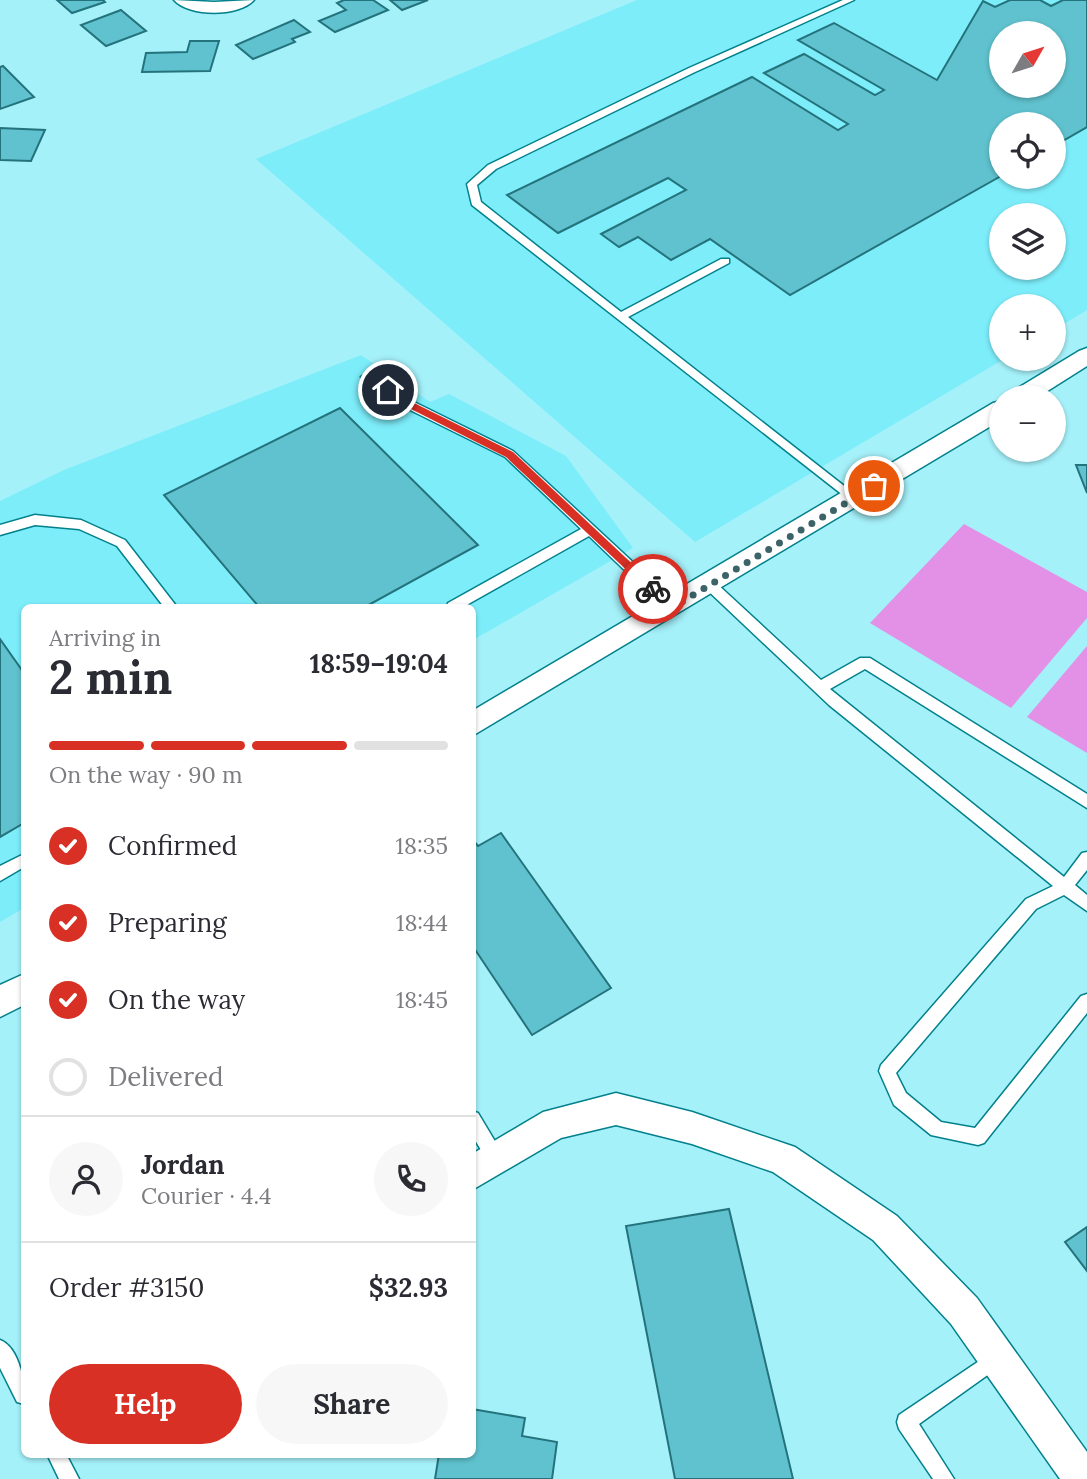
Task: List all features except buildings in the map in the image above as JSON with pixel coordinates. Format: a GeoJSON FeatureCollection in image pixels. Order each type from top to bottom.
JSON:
{"type":"FeatureCollection","features":[{"type":"Feature","properties":{"kind":"street"},"geometry":{"type":"LineString","coordinates":[[183,0],[203,8],[229,6],[245,0]]}},
{"type":"Feature","properties":{"kind":"street"},"geometry":{"type":"LineString","coordinates":[[1040,385],[1087,356]]}},
{"type":"Feature","properties":{"kind":"street"},"geometry":{"type":"LineString","coordinates":[[476,723],[989,417]]}},
{"type":"Feature","properties":{"kind":"street"},"geometry":{"type":"LineString","coordinates":[[0,1002],[21,990]]}},
{"type":"Feature","properties":{"kind":"street"},"geometry":{"type":"LineString","coordinates":[[484,1166],[555,1123],[617,1109],[692,1128],[783,1159],[885,1228],[964,1311],[1083,1479]]}},
{"type":"Feature","properties":{"kind":"lane"},"geometry":{"type":"LineString","coordinates":[[850,0],[692,70],[505,161],[471,184],[476,203],[853,499]]}},
{"type":"Feature","properties":{"kind":"lane"},"geometry":{"type":"LineString","coordinates":[[620,317],[725,261]]}},
{"type":"Feature","properties":{"kind":"lane"},"geometry":{"type":"LineString","coordinates":[[367,377],[408,404],[509,454],[673,607]]}},
{"type":"Feature","properties":{"kind":"lane"},"geometry":{"type":"LineString","coordinates":[[0,530],[35,520],[81,525],[121,543],[169,604]]}},
{"type":"Feature","properties":{"kind":"lane"},"geometry":{"type":"LineString","coordinates":[[458,604],[589,530]]}},
{"type":"Feature","properties":{"kind":"lane"},"geometry":{"type":"LineString","coordinates":[[710,585],[834,701],[1087,904]]}},
{"type":"Feature","properties":{"kind":"lane"},"geometry":{"type":"LineString","coordinates":[[821,687],[865,662],[1087,802]]}},
{"type":"Feature","properties":{"kind":"lane"},"geometry":{"type":"LineString","coordinates":[[1087,858],[1065,887],[1031,904],[887,1070],[900,1099],[937,1129],[978,1137],[1087,1001]]}},
{"type":"Feature","properties":{"kind":"lane"},"geometry":{"type":"LineString","coordinates":[[0,874],[21,862]]}},
{"type":"Feature","properties":{"kind":"lane"},"geometry":{"type":"LineString","coordinates":[[476,1135],[484,1166]]}},
{"type":"Feature","properties":{"kind":"lane"},"geometry":{"type":"LineString","coordinates":[[0,1349],[21,1389]]}},
{"type":"Feature","properties":{"kind":"lane"},"geometry":{"type":"LineString","coordinates":[[944,1479],[906,1422],[998,1357]]}},
{"type":"Feature","properties":{"kind":"lane"},"geometry":{"type":"LineString","coordinates":[[58,1458],[69,1479]]}},
{"type":"Feature","properties":{"kind":"shaded area"},"geometry":{"type":"Polygon","coordinates":[[[637,0],[1087,0],[1087,310],[1066,323],[1066,294],[989,294],[989,368],[695,542],[256,159],[637,0]]]}},
{"type":"Feature","properties":{"kind":"shaded area"},"geometry":{"type":"Polygon","coordinates":[[[361,355],[430,402],[449,394],[566,456],[633,548],[476,638],[476,604],[21,604],[21,910],[0,922],[0,501],[64,470],[361,355]]]}},
{"type":"Feature","properties":{"kind":"shaded area"},"geometry":{"type":"Polygon","coordinates":[[[964,524],[1087,592],[1087,618],[1011,708],[870,623],[964,524]]]}},
{"type":"Feature","properties":{"kind":"shaded area"},"geometry":{"type":"Polygon","coordinates":[[[1087,646],[1087,753],[1027,717],[1087,646]]]}},
{"type":"Feature","properties":{"kind":"way so far"},"geometry":{"type":"LineString","coordinates":[[653,589],[673,607],[874,486]]}},
{"type":"Feature","properties":{"kind":"route"},"geometry":{"type":"LineString","coordinates":[[388,390],[408,404],[509,454],[653,589]]}}]}
